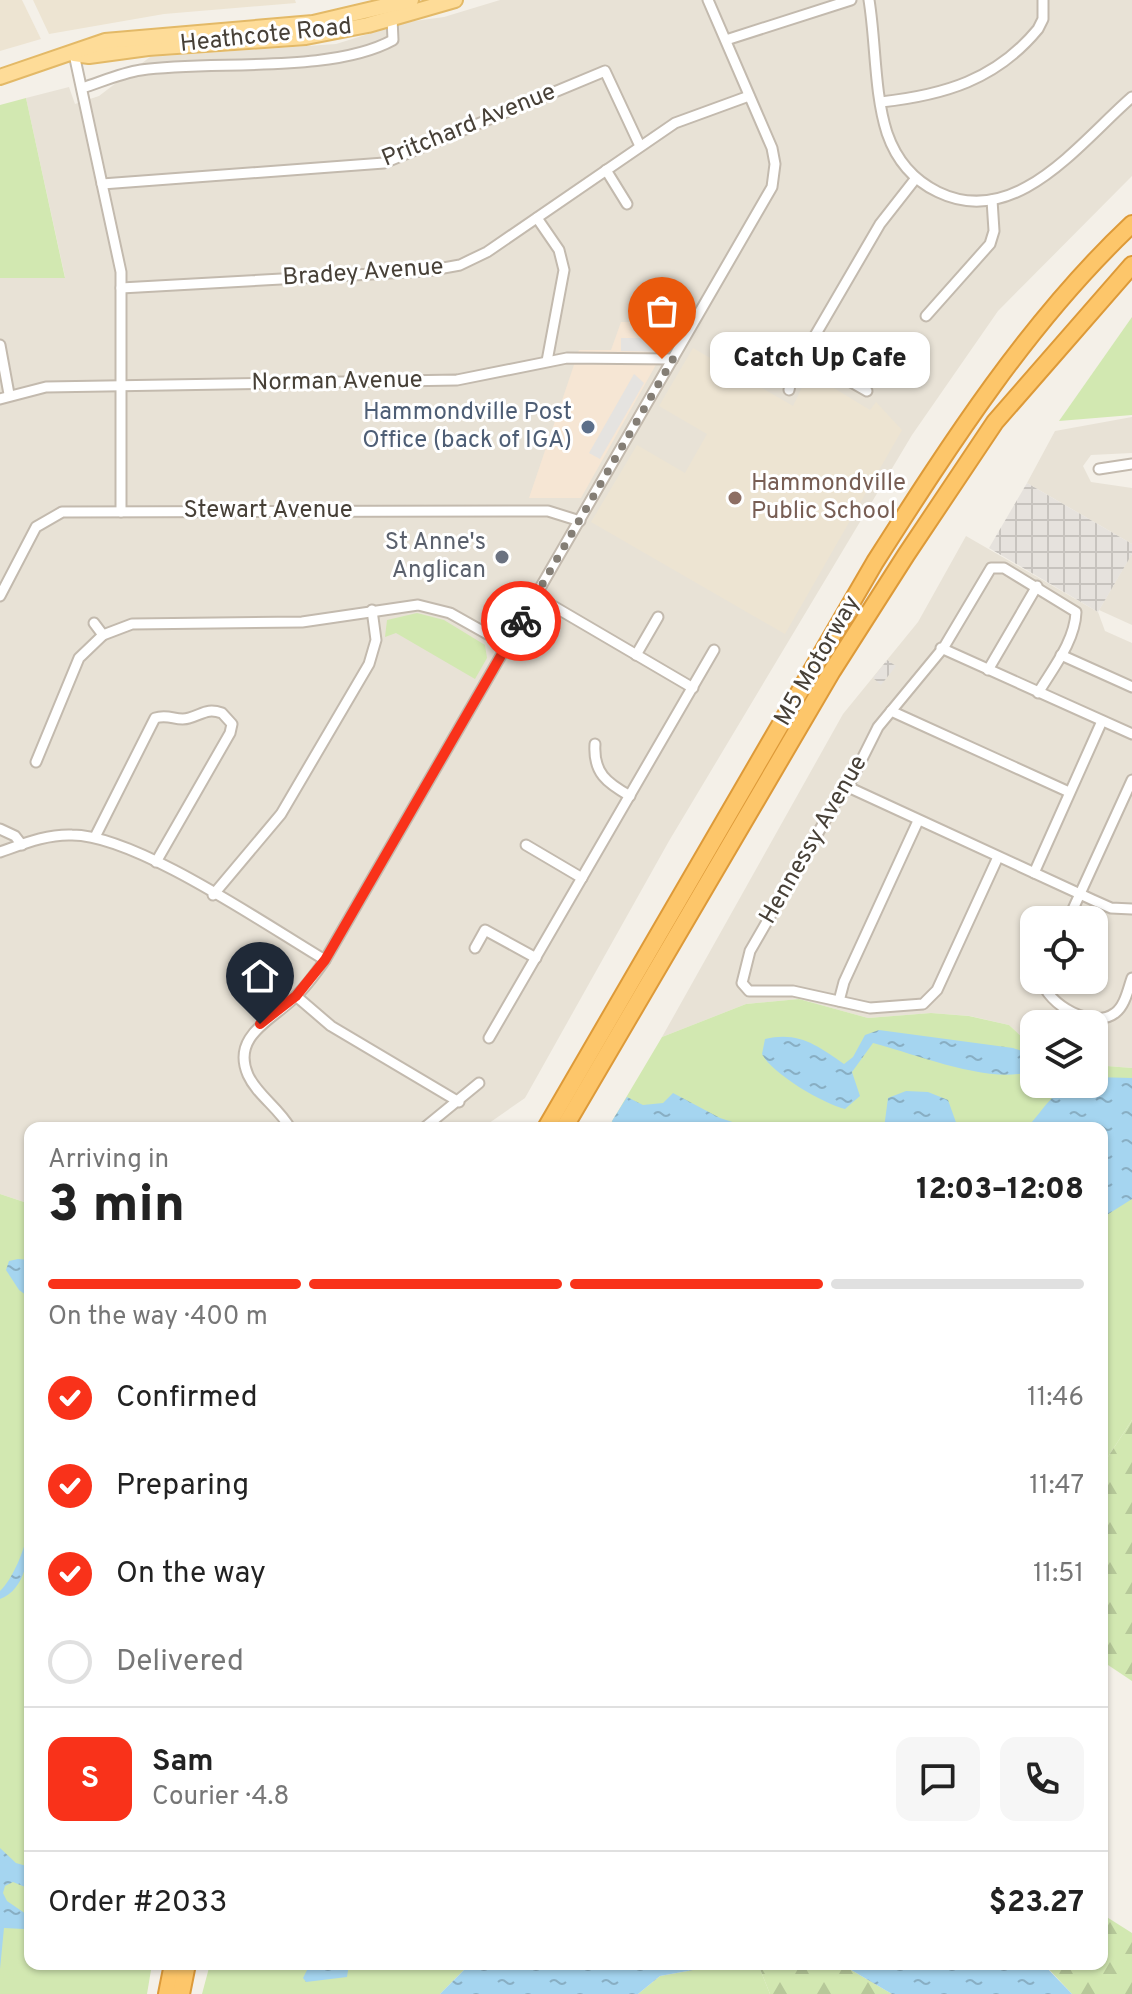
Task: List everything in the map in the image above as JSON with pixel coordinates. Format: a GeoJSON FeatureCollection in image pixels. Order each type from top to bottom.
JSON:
{"type":"FeatureCollection","features":[{"type":"Feature","properties":{"kind":"highway","name":"M5 Motorway"},"geometry":{"type":"LineString","coordinates":[[549,1122],[875,562],[930,475],[994,384],[1132,224]]}},
{"type":"Feature","properties":{"kind":"highway","name":"M5 Motorway"},"geometry":{"type":"LineString","coordinates":[[568,1122],[832,671],[906,555],[995,422],[1132,265]]}},
{"type":"Feature","properties":{"kind":"highway"},"geometry":{"type":"LineString","coordinates":[[167,1994],[172,1970]]}},
{"type":"Feature","properties":{"kind":"highway"},"geometry":{"type":"LineString","coordinates":[[181,1994],[186,1970]]}},
{"type":"Feature","properties":{"kind":"main road","name":"Heathcote Road"},"geometry":{"type":"LineString","coordinates":[[0,77],[74,54],[87,44],[313,23],[411,0]]}},
{"type":"Feature","properties":{"kind":"main road","name":"Heathcote Road"},"geometry":{"type":"LineString","coordinates":[[74,54],[89,56],[148,48],[306,37],[455,0]]}},
{"type":"Feature","properties":{"kind":"street"},"geometry":{"type":"LineString","coordinates":[[285,1122],[250,1079],[244,1054],[254,1030],[296,996],[325,960],[774,182],[772,148],[708,0]]}},
{"type":"Feature","properties":{"kind":"street"},"geometry":{"type":"LineString","coordinates":[[726,40],[851,0]]}},
{"type":"Feature","properties":{"kind":"street"},"geometry":{"type":"LineString","coordinates":[[869,0],[881,102],[892,146],[916,178],[950,197],[992,200],[1032,185],[1132,97]]}},
{"type":"Feature","properties":{"kind":"street"},"geometry":{"type":"LineString","coordinates":[[881,102],[937,94],[978,79],[1027,42],[1048,21],[1043,0]]}},
{"type":"Feature","properties":{"kind":"street"},"geometry":{"type":"LineString","coordinates":[[82,88],[142,70],[308,59],[362,50],[393,40],[392,18]]}},
{"type":"Feature","properties":{"kind":"street"},"geometry":{"type":"LineString","coordinates":[[74,54],[120,265],[121,512]]}},
{"type":"Feature","properties":{"kind":"street","name":"Pritchard Avenue"},"geometry":{"type":"LineString","coordinates":[[102,184],[384,163],[605,71],[640,146]]}},
{"type":"Feature","properties":{"kind":"street","name":"Bradey Avenue"},"geometry":{"type":"LineString","coordinates":[[121,288],[443,269],[477,258],[684,118],[749,96]]}},
{"type":"Feature","properties":{"kind":"street"},"geometry":{"type":"LineString","coordinates":[[606,170],[627,204]]}},
{"type":"Feature","properties":{"kind":"street"},"geometry":{"type":"LineString","coordinates":[[789,390],[792,375],[880,224],[916,178]]}},
{"type":"Feature","properties":{"kind":"street"},"geometry":{"type":"LineString","coordinates":[[926,316],[990,244],[994,231],[992,200]]}},
{"type":"Feature","properties":{"kind":"street"},"geometry":{"type":"LineString","coordinates":[[537,218],[559,250],[563,264],[547,361]]}},
{"type":"Feature","properties":{"kind":"street"},"geometry":{"type":"LineString","coordinates":[[0,345],[5,396]]}},
{"type":"Feature","properties":{"kind":"street"},"geometry":{"type":"LineString","coordinates":[[804,355],[867,391]]}},
{"type":"Feature","properties":{"kind":"street","name":"Norman Avenue"},"geometry":{"type":"LineString","coordinates":[[5,396],[46,387],[457,380],[547,361],[673,359]]}},
{"type":"Feature","properties":{"kind":"street"},"geometry":{"type":"LineString","coordinates":[[1099,469],[1132,464]]}},
{"type":"Feature","properties":{"kind":"street","name":"Stewart Avenue"},"geometry":{"type":"LineString","coordinates":[[0,596],[33,532],[45,519],[67,512],[548,511],[580,521]]}},
{"type":"Feature","properties":{"kind":"street","name":"Hennessy Avenue"},"geometry":{"type":"LineString","coordinates":[[998,857],[932,998],[923,1004],[870,1008],[793,991],[749,991],[742,983],[743,972],[773,911],[834,805],[848,787],[878,727],[941,648],[991,568],[1004,568],[1076,612],[1076,624],[1038,693]]}},
{"type":"Feature","properties":{"kind":"street"},"geometry":{"type":"LineString","coordinates":[[988,670],[1037,586]]}},
{"type":"Feature","properties":{"kind":"street"},"geometry":{"type":"LineString","coordinates":[[536,596],[693,688]]}},
{"type":"Feature","properties":{"kind":"street"},"geometry":{"type":"LineString","coordinates":[[36,762],[74,664],[103,635],[141,622],[302,622],[409,605],[432,606],[507,645]]}},
{"type":"Feature","properties":{"kind":"street"},"geometry":{"type":"LineString","coordinates":[[213,895],[281,814],[369,664],[376,640],[372,610]]}},
{"type":"Feature","properties":{"kind":"street"},"geometry":{"type":"LineString","coordinates":[[636,655],[658,617]]}},
{"type":"Feature","properties":{"kind":"street"},"geometry":{"type":"LineString","coordinates":[[94,623],[103,635]]}},
{"type":"Feature","properties":{"kind":"street"},"geometry":{"type":"LineString","coordinates":[[941,648],[1132,734]]}},
{"type":"Feature","properties":{"kind":"street"},"geometry":{"type":"LineString","coordinates":[[489,1038],[714,650]]}},
{"type":"Feature","properties":{"kind":"street"},"geometry":{"type":"LineString","coordinates":[[1061,655],[1132,687]]}},
{"type":"Feature","properties":{"kind":"street"},"geometry":{"type":"LineString","coordinates":[[95,837],[155,718],[169,715],[188,719],[206,710],[222,713],[232,724],[230,733],[156,862]]}},
{"type":"Feature","properties":{"kind":"street"},"geometry":{"type":"LineString","coordinates":[[891,711],[1069,792]]}},
{"type":"Feature","properties":{"kind":"street"},"geometry":{"type":"LineString","coordinates":[[1034,873],[1102,721]]}},
{"type":"Feature","properties":{"kind":"street"},"geometry":{"type":"LineString","coordinates":[[595,744],[594,760],[599,773],[630,796]]}},
{"type":"Feature","properties":{"kind":"street"},"geometry":{"type":"LineString","coordinates":[[1074,906],[1132,780]]}},
{"type":"Feature","properties":{"kind":"street"},"geometry":{"type":"LineString","coordinates":[[848,787],[1111,908],[1132,909]]}},
{"type":"Feature","properties":{"kind":"street"},"geometry":{"type":"LineString","coordinates":[[839,1001],[844,982],[918,821]]}},
{"type":"Feature","properties":{"kind":"street"},"geometry":{"type":"LineString","coordinates":[[0,829],[15,836],[22,845]]}},
{"type":"Feature","properties":{"kind":"street"},"geometry":{"type":"LineString","coordinates":[[0,852],[61,835],[95,837],[156,862],[325,960]]}},
{"type":"Feature","properties":{"kind":"street"},"geometry":{"type":"LineString","coordinates":[[526,845],[582,878]]}},
{"type":"Feature","properties":{"kind":"street"},"geometry":{"type":"LineString","coordinates":[[475,948],[485,930],[536,958]]}},
{"type":"Feature","properties":{"kind":"street"},"geometry":{"type":"LineString","coordinates":[[1050,994],[1065,1009],[1103,1017],[1113,1015],[1121,1007],[1132,978]]}},
{"type":"Feature","properties":{"kind":"street"},"geometry":{"type":"LineString","coordinates":[[296,996],[331,1026],[459,1102]]}},
{"type":"Feature","properties":{"kind":"street"},"geometry":{"type":"LineString","coordinates":[[432,1122],[479,1083]]}},
{"type":"Feature","properties":{"kind":"shaded area"},"geometry":{"type":"Polygon","coordinates":[[[0,0],[22,0],[41,39],[0,51],[0,0]]]}},
{"type":"Feature","properties":{"kind":"shaded area"},"geometry":{"type":"Polygon","coordinates":[[[33,0],[295,0],[296,3],[164,14],[49,34],[33,0]]]}},
{"type":"Feature","properties":{"kind":"shaded area"},"geometry":{"type":"Polygon","coordinates":[[[500,0],[1132,0],[1132,176],[998,311],[912,435],[669,841],[525,1098],[491,1122],[24,1122],[24,1202],[0,1194],[0,278],[65,277],[26,98],[69,87],[75,104],[99,96],[150,57],[336,44],[407,22],[444,17],[500,0]]]}},
{"type":"Feature","properties":{"kind":"shaded area"},"geometry":{"type":"Polygon","coordinates":[[[621,322],[680,322],[581,498],[529,498],[579,350],[611,350],[621,322]]]}},
{"type":"Feature","properties":{"kind":"shaded area"},"geometry":{"type":"Polygon","coordinates":[[[621,338],[665,338],[665,348],[662,352],[621,351],[621,338]]]}},
{"type":"Feature","properties":{"kind":"shaded area","name":"Hammondville Public School"},"geometry":{"type":"Polygon","coordinates":[[[693,348],[793,406],[809,373],[870,410],[876,402],[902,430],[785,634],[591,522],[637,445],[685,473],[707,434],[659,406],[693,348]]]}},
{"type":"Feature","properties":{"kind":"shaded area"},"geometry":{"type":"Polygon","coordinates":[[[634,374],[644,383],[600,459],[589,453],[634,374]]]}},
{"type":"Feature","properties":{"kind":"shaded area"},"geometry":{"type":"Polygon","coordinates":[[[1132,417],[1132,453],[1091,455],[1083,466],[1091,482],[1132,488],[1132,544],[1027,483],[1055,431],[1132,417]]]}},
{"type":"Feature","properties":{"kind":"shaded area"},"geometry":{"type":"Polygon","coordinates":[[[1027,483],[1132,544],[1132,554],[1098,612],[989,548],[1027,483]]]}},
{"type":"Feature","properties":{"kind":"shaded area"},"geometry":{"type":"Polygon","coordinates":[[[966,536],[1098,612],[1105,631],[1132,643],[1132,1068],[1108,1066],[1108,1010],[1020,1010],[1020,1035],[1009,1025],[970,1016],[931,1013],[868,1018],[799,999],[746,1004],[662,1037],[843,714],[918,622],[966,536]]]}},
{"type":"Feature","properties":{"kind":"shaded area"},"geometry":{"type":"Polygon","coordinates":[[[1132,555],[1132,625],[1099,610],[1132,555]]]}},
{"type":"Feature","properties":{"kind":"shaded area"},"geometry":{"type":"Polygon","coordinates":[[[887,660],[896,666],[881,685],[873,678],[887,660]]]}},
{"type":"Feature","properties":{"kind":"green space"},"geometry":{"type":"Polygon","coordinates":[[[26,98],[65,278],[0,278],[0,105],[26,98]]]}},
{"type":"Feature","properties":{"kind":"green space"},"geometry":{"type":"Polygon","coordinates":[[[1132,317],[1132,415],[1059,421],[1132,317]]]}},
{"type":"Feature","properties":{"kind":"green space"},"geometry":{"type":"Polygon","coordinates":[[[417,613],[444,620],[485,645],[487,658],[475,679],[396,633],[385,637],[387,620],[417,613]]]}},
{"type":"Feature","properties":{"kind":"green space"},"geometry":{"type":"Polygon","coordinates":[[[799,999],[868,1018],[931,1013],[969,1016],[1009,1025],[1020,1035],[1020,1098],[1108,1098],[1108,1066],[1132,1068],[1132,1420],[1108,1457],[1108,1122],[612,1122],[662,1037],[746,1004],[799,999]]]}},
{"type":"Feature","properties":{"kind":"green space"},"geometry":{"type":"Polygon","coordinates":[[[0,1194],[24,1202],[24,1970],[151,1970],[147,1994],[0,1994],[0,1194]]]}},
{"type":"Feature","properties":{"kind":"green space"},"geometry":{"type":"Polygon","coordinates":[[[1132,1420],[1132,1681],[1108,1665],[1108,1457],[1132,1420]]]}},
{"type":"Feature","properties":{"kind":"green space"},"geometry":{"type":"Polygon","coordinates":[[[1108,1918],[1132,1933],[1132,1994],[1072,1994],[1050,1970],[1108,1970],[1108,1918]]]}},
{"type":"Feature","properties":{"kind":"green space"},"geometry":{"type":"Polygon","coordinates":[[[208,1970],[464,1970],[440,1994],[202,1994],[208,1970]]]}},
{"type":"Feature","properties":{"kind":"green space"},"geometry":{"type":"Polygon","coordinates":[[[693,1970],[760,1970],[770,1994],[638,1994],[660,1976],[693,1970]]]}},
{"type":"Feature","properties":{"kind":"green space"},"geometry":{"type":"Polygon","coordinates":[[[760,1970],[851,1970],[892,1994],[770,1994],[760,1970]]]}},
{"type":"Feature","properties":{"kind":"water"},"geometry":{"type":"Polygon","coordinates":[[[879,1030],[1013,1048],[1020,1050],[1020,1073],[976,1072],[873,1043],[852,1072],[860,1096],[845,1109],[799,1087],[776,1070],[762,1054],[765,1039],[788,1037],[817,1046],[844,1064],[853,1057],[865,1035],[879,1030]]]}},
{"type":"Feature","properties":{"kind":"water"},"geometry":{"type":"Polygon","coordinates":[[[1108,1077],[1132,1078],[1132,1199],[1108,1214],[1108,1122],[1032,1122],[1052,1098],[1108,1098],[1108,1077]]]}},
{"type":"Feature","properties":{"kind":"water"},"geometry":{"type":"Polygon","coordinates":[[[906,1091],[928,1092],[948,1100],[956,1122],[885,1122],[888,1098],[906,1091]]]}},
{"type":"Feature","properties":{"kind":"water"},"geometry":{"type":"Polygon","coordinates":[[[673,1093],[732,1122],[612,1121],[627,1097],[643,1105],[663,1103],[673,1093]]]}},
{"type":"Feature","properties":{"kind":"water"},"geometry":{"type":"Polygon","coordinates":[[[24,1260],[24,1294],[6,1270],[9,1261],[24,1260]]]}},
{"type":"Feature","properties":{"kind":"water"},"geometry":{"type":"Polygon","coordinates":[[[24,1546],[24,1571],[20,1581],[12,1592],[0,1599],[0,1591],[14,1572],[24,1546]]]}},
{"type":"Feature","properties":{"kind":"water"},"geometry":{"type":"Polygon","coordinates":[[[0,1848],[16,1863],[24,1865],[24,1887],[13,1882],[5,1886],[3,1893],[7,1901],[24,1913],[24,1929],[4,1928],[0,1969],[0,1848]]]}},
{"type":"Feature","properties":{"kind":"water"},"geometry":{"type":"Polygon","coordinates":[[[307,1970],[348,1970],[347,1977],[306,1982],[303,1978],[307,1970]]]}},
{"type":"Feature","properties":{"kind":"water"},"geometry":{"type":"Polygon","coordinates":[[[464,1970],[693,1970],[660,1976],[638,1994],[440,1994],[464,1970]]]}},
{"type":"Feature","properties":{"kind":"water"},"geometry":{"type":"Polygon","coordinates":[[[851,1970],[1049,1970],[1072,1994],[892,1994],[851,1970]]]}},
{"type":"Feature","properties":{"kind":"way so far"},"geometry":{"type":"LineString","coordinates":[[521,621],[673,359],[662,359]]}},
{"type":"Feature","properties":{"kind":"place","name":"Catch Up Cafe"},"geometry":{"type":"Point","coordinates":[662,359]}},
{"type":"Feature","properties":{"kind":"place","name":"Hammondville Post Office (back of IGA)"},"geometry":{"type":"Point","coordinates":[588,427]}},
{"type":"Feature","properties":{"kind":"place","name":"Hammondville Public School"},"geometry":{"type":"Point","coordinates":[735,498]}},
{"type":"Feature","properties":{"kind":"place","name":"St Anne's Anglican"},"geometry":{"type":"Point","coordinates":[502,557]}},
{"type":"Feature","properties":{"kind":"route"},"geometry":{"type":"LineString","coordinates":[[260,1024],[286,1006],[325,960],[521,621]]}}]}
